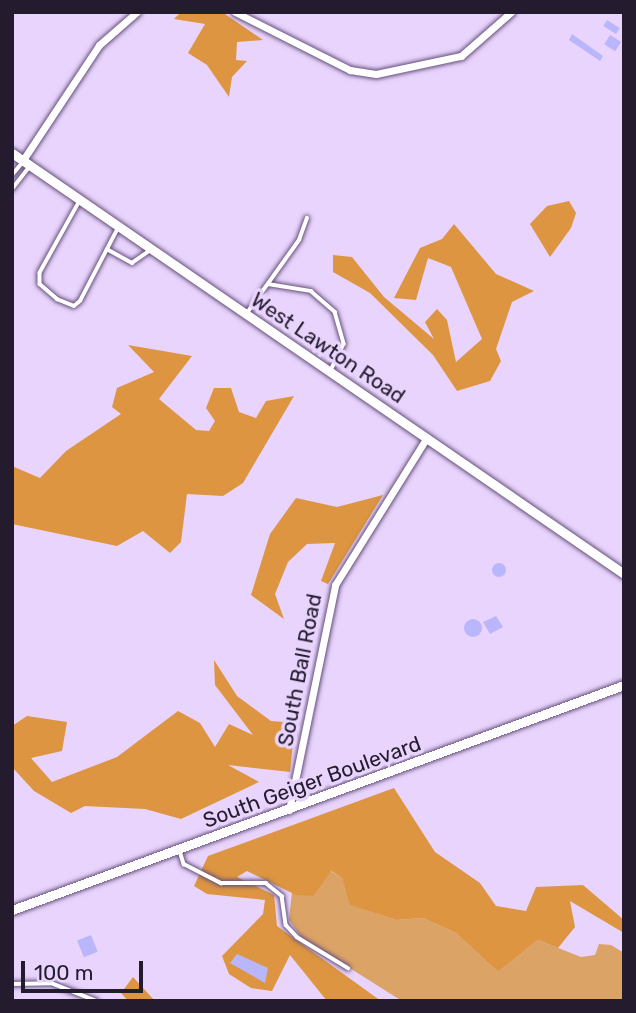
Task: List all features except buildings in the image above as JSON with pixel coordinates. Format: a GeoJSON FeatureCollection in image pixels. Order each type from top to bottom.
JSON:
{"type":"FeatureCollection","features":[{"type":"Feature","properties":{"kind":"street"},"geometry":{"type":"LineString","coordinates":[[27,163],[99,45],[137,12]]}},
{"type":"Feature","properties":{"kind":"street"},"geometry":{"type":"LineString","coordinates":[[234,12],[350,70],[376,74],[453,60],[511,12]]}},
{"type":"Feature","properties":{"kind":"street","name":"West Lawton Road"},"geometry":{"type":"LineString","coordinates":[[12,153],[624,573]]}},
{"type":"Feature","properties":{"kind":"street","name":"South Ball Road"},"geometry":{"type":"LineString","coordinates":[[289,810],[335,584],[427,437]]}},
{"type":"Feature","properties":{"kind":"street","name":"South Geiger Boulevard"},"geometry":{"type":"LineString","coordinates":[[12,910],[624,685]]}},
{"type":"Feature","properties":{"kind":"lane"},"geometry":{"type":"LineString","coordinates":[[12,175],[27,163]]}},
{"type":"Feature","properties":{"kind":"lane"},"geometry":{"type":"LineString","coordinates":[[12,189],[27,163]]}},
{"type":"Feature","properties":{"kind":"lane"},"geometry":{"type":"LineString","coordinates":[[81,200],[45,258],[40,284],[74,306],[118,225]]}},
{"type":"Feature","properties":{"kind":"lane"},"geometry":{"type":"LineString","coordinates":[[247,313],[268,284],[307,218]]}},
{"type":"Feature","properties":{"kind":"lane"},"geometry":{"type":"LineString","coordinates":[[107,249],[132,263],[152,248]]}},
{"type":"Feature","properties":{"kind":"lane"},"geometry":{"type":"LineString","coordinates":[[268,284],[311,291],[335,312],[344,344],[331,371]]}},
{"type":"Feature","properties":{"kind":"lane"},"geometry":{"type":"LineString","coordinates":[[179,849],[184,864],[220,883],[266,883],[282,896],[286,925],[296,937],[348,968]]}},
{"type":"Feature","properties":{"kind":"lane"},"geometry":{"type":"LineString","coordinates":[[12,985],[51,984],[97,1001]]}},
{"type":"Feature","properties":{"kind":"shaded area"},"geometry":{"type":"Polygon","coordinates":[[[181,12],[222,12],[263,40],[237,42],[236,60],[247,61],[232,77],[229,97],[207,65],[188,53],[205,24],[174,19],[181,12]]]}},
{"type":"Feature","properties":{"kind":"shaded area"},"geometry":{"type":"Polygon","coordinates":[[[569,201],[576,213],[571,228],[550,257],[530,224],[547,206],[569,201]]]}},
{"type":"Feature","properties":{"kind":"shaded area"},"geometry":{"type":"Polygon","coordinates":[[[454,224],[496,274],[534,291],[512,302],[496,349],[501,361],[490,381],[457,391],[433,355],[370,293],[333,272],[333,255],[352,257],[384,297],[434,339],[425,322],[437,309],[447,320],[456,362],[482,339],[451,267],[428,258],[416,300],[394,298],[420,248],[442,239],[454,224]]]}},
{"type":"Feature","properties":{"kind":"shaded area"},"geometry":{"type":"Polygon","coordinates":[[[128,345],[192,356],[159,399],[196,430],[209,431],[215,421],[206,408],[214,388],[231,388],[239,412],[256,418],[266,401],[294,396],[243,483],[223,496],[187,494],[181,542],[170,553],[143,531],[117,546],[12,524],[12,466],[40,478],[66,451],[121,414],[112,407],[117,388],[154,372],[128,345]]]}},
{"type":"Feature","properties":{"kind":"shaded area"},"geometry":{"type":"Polygon","coordinates":[[[383,495],[328,584],[321,581],[335,543],[307,544],[288,562],[275,594],[284,619],[251,595],[270,534],[296,498],[337,507],[383,495]]]}},
{"type":"Feature","properties":{"kind":"shaded area"},"geometry":{"type":"Polygon","coordinates":[[[214,660],[237,696],[271,721],[295,723],[290,772],[228,765],[259,782],[181,819],[145,809],[85,806],[71,813],[34,791],[12,767],[12,726],[27,716],[67,722],[62,751],[31,758],[52,782],[117,757],[178,711],[200,723],[215,747],[229,724],[253,735],[215,685],[214,660]]]}},
{"type":"Feature","properties":{"kind":"shaded area"},"geometry":{"type":"Polygon","coordinates":[[[394,788],[435,852],[480,883],[496,906],[526,911],[536,887],[583,885],[624,920],[624,933],[570,901],[575,927],[558,948],[538,940],[498,972],[456,933],[423,918],[396,920],[350,905],[342,878],[331,871],[314,896],[296,895],[247,871],[237,877],[274,895],[277,926],[381,1001],[327,1001],[290,955],[272,991],[251,988],[229,974],[222,956],[263,914],[265,900],[207,894],[194,886],[208,856],[394,788]]]}},
{"type":"Feature","properties":{"kind":"shaded area"},"geometry":{"type":"Polygon","coordinates":[[[330,871],[342,878],[351,905],[396,920],[423,918],[456,933],[498,972],[538,940],[581,957],[595,955],[599,944],[611,945],[624,953],[624,1001],[402,1001],[302,938],[289,920],[292,892],[314,896],[330,871]]]}},
{"type":"Feature","properties":{"kind":"shaded area"},"geometry":{"type":"Polygon","coordinates":[[[133,977],[155,1001],[128,1001],[121,993],[133,977]]]}}]}
